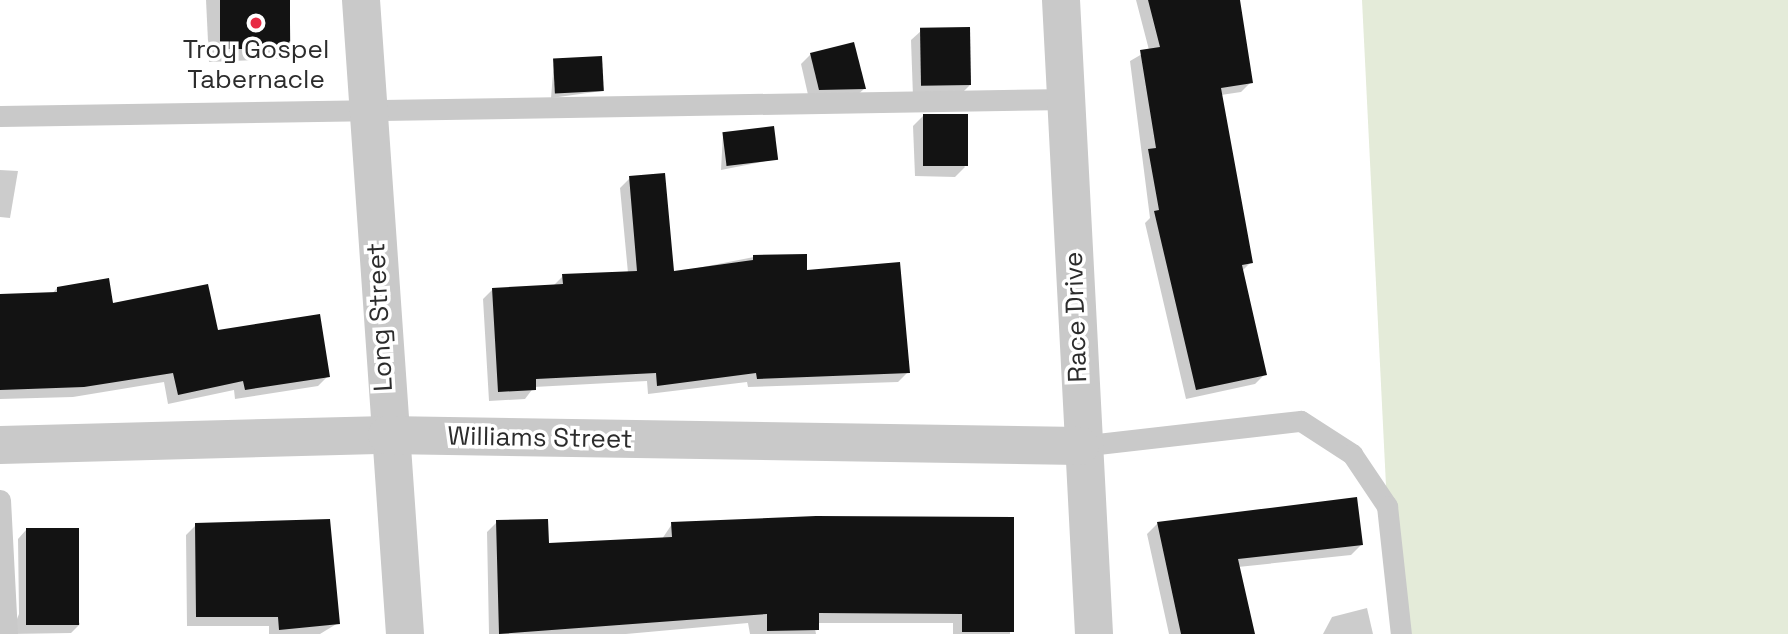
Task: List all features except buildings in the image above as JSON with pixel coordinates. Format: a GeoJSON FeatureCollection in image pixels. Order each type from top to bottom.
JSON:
{"type":"FeatureCollection","features":[{"type":"Feature","properties":{"kind":"street","name":"Long Street"},"geometry":{"type":"LineString","coordinates":[[361,0],[387,435],[405,634]]}},
{"type":"Feature","properties":{"kind":"street","name":"Race Drive"},"geometry":{"type":"LineString","coordinates":[[1061,0],[1070,99],[1080,446],[1094,634]]}},
{"type":"Feature","properties":{"kind":"street","name":"Williams Street"},"geometry":{"type":"LineString","coordinates":[[0,445],[387,435],[1080,446]]}},
{"type":"Feature","properties":{"kind":"lane"},"geometry":{"type":"LineString","coordinates":[[0,116],[368,113],[1070,99]]}},
{"type":"Feature","properties":{"kind":"lane"},"geometry":{"type":"LineString","coordinates":[[1080,446],[1301,421],[1352,454],[1387,506],[1401,634]]}},
{"type":"Feature","properties":{"kind":"lane"},"geometry":{"type":"LineString","coordinates":[[0,500],[6,634]]}},
{"type":"Feature","properties":{"kind":"green space"},"geometry":{"type":"Polygon","coordinates":[[[1362,0],[1788,0],[1788,634],[1401,634],[1387,506],[1362,0]]]}},
{"type":"Feature","properties":{"kind":"place","name":"Troy Gospel Tabernacle"},"geometry":{"type":"Point","coordinates":[256,23]}}]}
